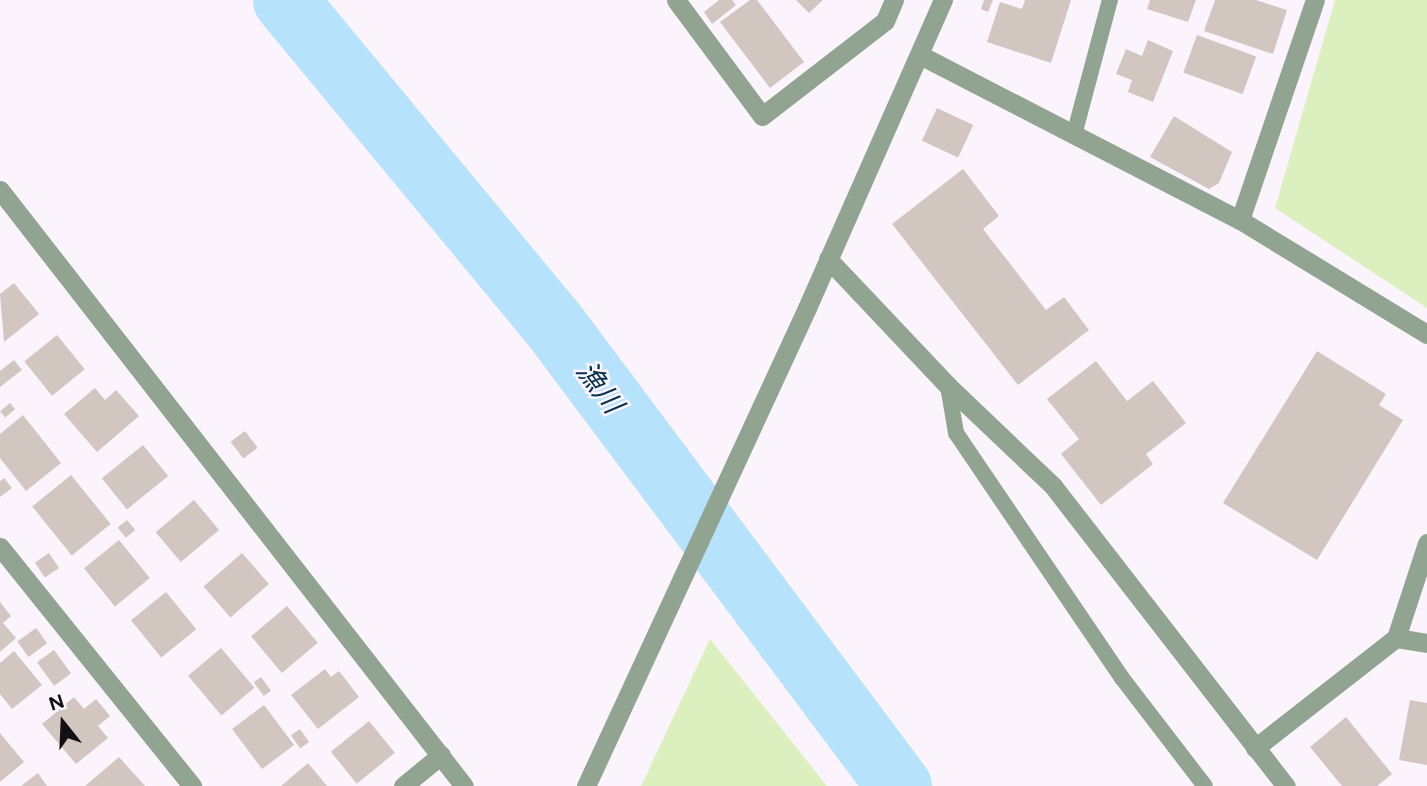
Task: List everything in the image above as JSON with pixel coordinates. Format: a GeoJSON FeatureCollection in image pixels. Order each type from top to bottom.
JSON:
{"type":"FeatureCollection","features":[{"type":"Feature","properties":{"kind":"street"},"geometry":{"type":"LineString","coordinates":[[676,0],[762,116],[885,21],[894,0]]}},
{"type":"Feature","properties":{"kind":"street"},"geometry":{"type":"LineString","coordinates":[[586,786],[807,308],[943,0]]}},
{"type":"Feature","properties":{"kind":"street"},"geometry":{"type":"LineString","coordinates":[[1240,220],[1315,0]]}},
{"type":"Feature","properties":{"kind":"street"},"geometry":{"type":"LineString","coordinates":[[920,55],[1240,220],[1427,334]]}},
{"type":"Feature","properties":{"kind":"street"},"geometry":{"type":"LineString","coordinates":[[0,190],[464,786]]}},
{"type":"Feature","properties":{"kind":"street"},"geometry":{"type":"LineString","coordinates":[[828,259],[948,386],[1053,486],[1286,786]]}},
{"type":"Feature","properties":{"kind":"street"},"geometry":{"type":"LineString","coordinates":[[1255,747],[1396,638],[1427,543]]}},
{"type":"Feature","properties":{"kind":"street"},"geometry":{"type":"LineString","coordinates":[[0,547],[192,786]]}},
{"type":"Feature","properties":{"kind":"street"},"geometry":{"type":"LineString","coordinates":[[1396,638],[1427,643]]}},
{"type":"Feature","properties":{"kind":"street"},"geometry":{"type":"LineString","coordinates":[[403,786],[440,755]]}},
{"type":"Feature","properties":{"kind":"lane"},"geometry":{"type":"LineString","coordinates":[[1074,135],[1110,0]]}},
{"type":"Feature","properties":{"kind":"lane"},"geometry":{"type":"LineString","coordinates":[[948,386],[956,433],[1122,678],[1205,786]]}},
{"type":"Feature","properties":{"kind":"green space"},"geometry":{"type":"Polygon","coordinates":[[[1335,0],[1427,0],[1427,308],[1275,208],[1335,0]]]}},
{"type":"Feature","properties":{"kind":"green space"},"geometry":{"type":"Polygon","coordinates":[[[710,639],[827,786],[641,786],[710,639]]]}},
{"type":"Feature","properties":{"kind":"building"},"geometry":{"type":"Polygon","coordinates":[[[719,0],[732,0],[736,5],[712,24],[704,12],[719,0]]]}},
{"type":"Feature","properties":{"kind":"building"},"geometry":{"type":"Polygon","coordinates":[[[750,0],[757,0],[804,62],[770,88],[720,22],[750,0]]]}},
{"type":"Feature","properties":{"kind":"building"},"geometry":{"type":"Polygon","coordinates":[[[796,0],[823,0],[809,13],[796,0]]]}},
{"type":"Feature","properties":{"kind":"building"},"geometry":{"type":"Polygon","coordinates":[[[984,0],[993,0],[988,12],[981,9],[984,0]]]}},
{"type":"Feature","properties":{"kind":"building"},"geometry":{"type":"Polygon","coordinates":[[[1025,0],[1071,0],[1051,63],[987,42],[1000,2],[1022,9],[1025,0]]]}},
{"type":"Feature","properties":{"kind":"building"},"geometry":{"type":"Polygon","coordinates":[[[1150,0],[1196,0],[1188,22],[1147,9],[1150,0]]]}},
{"type":"Feature","properties":{"kind":"building"},"geometry":{"type":"Polygon","coordinates":[[[1215,0],[1256,0],[1287,10],[1273,54],[1204,31],[1215,0]]]}},
{"type":"Feature","properties":{"kind":"building"},"geometry":{"type":"Polygon","coordinates":[[[1197,35],[1256,57],[1243,94],[1183,73],[1197,35]]]}},
{"type":"Feature","properties":{"kind":"building"},"geometry":{"type":"Polygon","coordinates":[[[1148,40],[1173,51],[1153,102],[1128,92],[1132,80],[1116,74],[1126,49],[1142,56],[1148,40]]]}},
{"type":"Feature","properties":{"kind":"building"},"geometry":{"type":"Polygon","coordinates":[[[937,108],[973,125],[958,158],[922,141],[937,108]]]}},
{"type":"Feature","properties":{"kind":"building"},"geometry":{"type":"Polygon","coordinates":[[[1174,116],[1232,152],[1219,183],[1209,189],[1150,157],[1174,116]]]}},
{"type":"Feature","properties":{"kind":"building"},"geometry":{"type":"Polygon","coordinates":[[[963,169],[999,216],[983,229],[1046,310],[1064,297],[1089,330],[1018,385],[892,224],[963,169]]]}},
{"type":"Feature","properties":{"kind":"building"},"geometry":{"type":"Polygon","coordinates":[[[14,283],[39,314],[4,342],[0,294],[14,283]]]}},
{"type":"Feature","properties":{"kind":"building"},"geometry":{"type":"Polygon","coordinates":[[[57,335],[85,369],[52,396],[24,361],[57,335]]]}},
{"type":"Feature","properties":{"kind":"building"},"geometry":{"type":"Polygon","coordinates":[[[1317,351],[1386,394],[1379,405],[1403,420],[1317,560],[1223,503],[1317,351]]]}},
{"type":"Feature","properties":{"kind":"building"},"geometry":{"type":"Polygon","coordinates":[[[14,360],[22,370],[0,387],[0,371],[14,360]]]}},
{"type":"Feature","properties":{"kind":"building"},"geometry":{"type":"Polygon","coordinates":[[[1096,361],[1127,401],[1153,381],[1186,423],[1146,454],[1153,464],[1101,505],[1061,454],[1079,439],[1047,399],[1096,361]]]}},
{"type":"Feature","properties":{"kind":"building"},"geometry":{"type":"Polygon","coordinates":[[[95,388],[105,400],[116,390],[139,416],[97,452],[64,414],[95,388]]]}},
{"type":"Feature","properties":{"kind":"building"},"geometry":{"type":"Polygon","coordinates":[[[10,403],[15,409],[5,417],[0,411],[10,403]]]}},
{"type":"Feature","properties":{"kind":"building"},"geometry":{"type":"Polygon","coordinates":[[[23,415],[61,463],[26,491],[0,458],[0,434],[23,415]]]}},
{"type":"Feature","properties":{"kind":"building"},"geometry":{"type":"Polygon","coordinates":[[[245,431],[258,448],[243,459],[231,442],[245,431]]]}},
{"type":"Feature","properties":{"kind":"building"},"geometry":{"type":"Polygon","coordinates":[[[143,445],[168,476],[127,509],[102,478],[143,445]]]}},
{"type":"Feature","properties":{"kind":"building"},"geometry":{"type":"Polygon","coordinates":[[[71,475],[111,524],[72,555],[32,506],[71,475]]]}},
{"type":"Feature","properties":{"kind":"building"},"geometry":{"type":"Polygon","coordinates":[[[4,478],[12,488],[0,497],[0,481],[4,478]]]}},
{"type":"Feature","properties":{"kind":"building"},"geometry":{"type":"Polygon","coordinates":[[[194,500],[219,530],[181,562],[156,532],[194,500]]]}},
{"type":"Feature","properties":{"kind":"building"},"geometry":{"type":"Polygon","coordinates":[[[127,520],[135,530],[126,538],[118,528],[127,520]]]}},
{"type":"Feature","properties":{"kind":"building"},"geometry":{"type":"Polygon","coordinates":[[[119,540],[150,578],[115,606],[84,568],[119,540]]]}},
{"type":"Feature","properties":{"kind":"building"},"geometry":{"type":"Polygon","coordinates":[[[49,553],[59,568],[45,577],[35,563],[49,553]]]}},
{"type":"Feature","properties":{"kind":"building"},"geometry":{"type":"Polygon","coordinates":[[[242,553],[269,584],[230,617],[204,586],[242,553]]]}},
{"type":"Feature","properties":{"kind":"building"},"geometry":{"type":"Polygon","coordinates":[[[166,592],[196,629],[161,658],[131,620],[166,592]]]}},
{"type":"Feature","properties":{"kind":"building"},"geometry":{"type":"Polygon","coordinates":[[[0,602],[11,616],[3,623],[16,638],[0,652],[0,602]]]}},
{"type":"Feature","properties":{"kind":"building"},"geometry":{"type":"Polygon","coordinates":[[[287,606],[318,643],[282,673],[251,636],[287,606]]]}},
{"type":"Feature","properties":{"kind":"building"},"geometry":{"type":"Polygon","coordinates":[[[36,628],[47,643],[29,657],[17,642],[36,628]]]}},
{"type":"Feature","properties":{"kind":"building"},"geometry":{"type":"Polygon","coordinates":[[[221,648],[254,688],[221,715],[188,676],[221,648]]]}},
{"type":"Feature","properties":{"kind":"building"},"geometry":{"type":"Polygon","coordinates":[[[54,650],[71,673],[54,686],[37,662],[54,650]]]}},
{"type":"Feature","properties":{"kind":"building"},"geometry":{"type":"Polygon","coordinates":[[[14,651],[42,685],[12,709],[0,694],[0,663],[14,651]]]}},
{"type":"Feature","properties":{"kind":"building"},"geometry":{"type":"Polygon","coordinates":[[[325,669],[331,677],[339,671],[359,697],[318,729],[291,695],[325,669]]]}},
{"type":"Feature","properties":{"kind":"building"},"geometry":{"type":"Polygon","coordinates":[[[261,677],[271,691],[264,696],[254,682],[261,677]]]}},
{"type":"Feature","properties":{"kind":"building"},"geometry":{"type":"Polygon","coordinates":[[[74,697],[84,709],[96,699],[110,716],[98,726],[108,738],[76,764],[42,724],[74,697]]]}},
{"type":"Feature","properties":{"kind":"building"},"geometry":{"type":"Polygon","coordinates":[[[1410,700],[1427,703],[1427,765],[1399,760],[1410,700]]]}},
{"type":"Feature","properties":{"kind":"building"},"geometry":{"type":"Polygon","coordinates":[[[264,705],[294,745],[262,769],[232,729],[264,705]]]}},
{"type":"Feature","properties":{"kind":"building"},"geometry":{"type":"Polygon","coordinates":[[[1346,717],[1392,774],[1377,786],[1342,786],[1310,747],[1346,717]]]}},
{"type":"Feature","properties":{"kind":"building"},"geometry":{"type":"Polygon","coordinates":[[[369,721],[395,753],[357,784],[331,752],[369,721]]]}},
{"type":"Feature","properties":{"kind":"building"},"geometry":{"type":"Polygon","coordinates":[[[300,729],[309,742],[300,748],[291,735],[300,729]]]}},
{"type":"Feature","properties":{"kind":"building"},"geometry":{"type":"Polygon","coordinates":[[[0,733],[24,762],[0,782],[0,733]]]}},
{"type":"Feature","properties":{"kind":"building"},"geometry":{"type":"Polygon","coordinates":[[[119,757],[145,786],[85,786],[119,757]]]}},
{"type":"Feature","properties":{"kind":"building"},"geometry":{"type":"Polygon","coordinates":[[[308,763],[327,786],[281,786],[308,763]]]}},
{"type":"Feature","properties":{"kind":"building"},"geometry":{"type":"Polygon","coordinates":[[[38,773],[47,786],[21,786],[38,773]]]}},
{"type":"Feature","properties":{"kind":"waterway","name":"漁川"},"geometry":{"type":"LineString","coordinates":[[285,0],[551,321],[899,786]]}}]}
